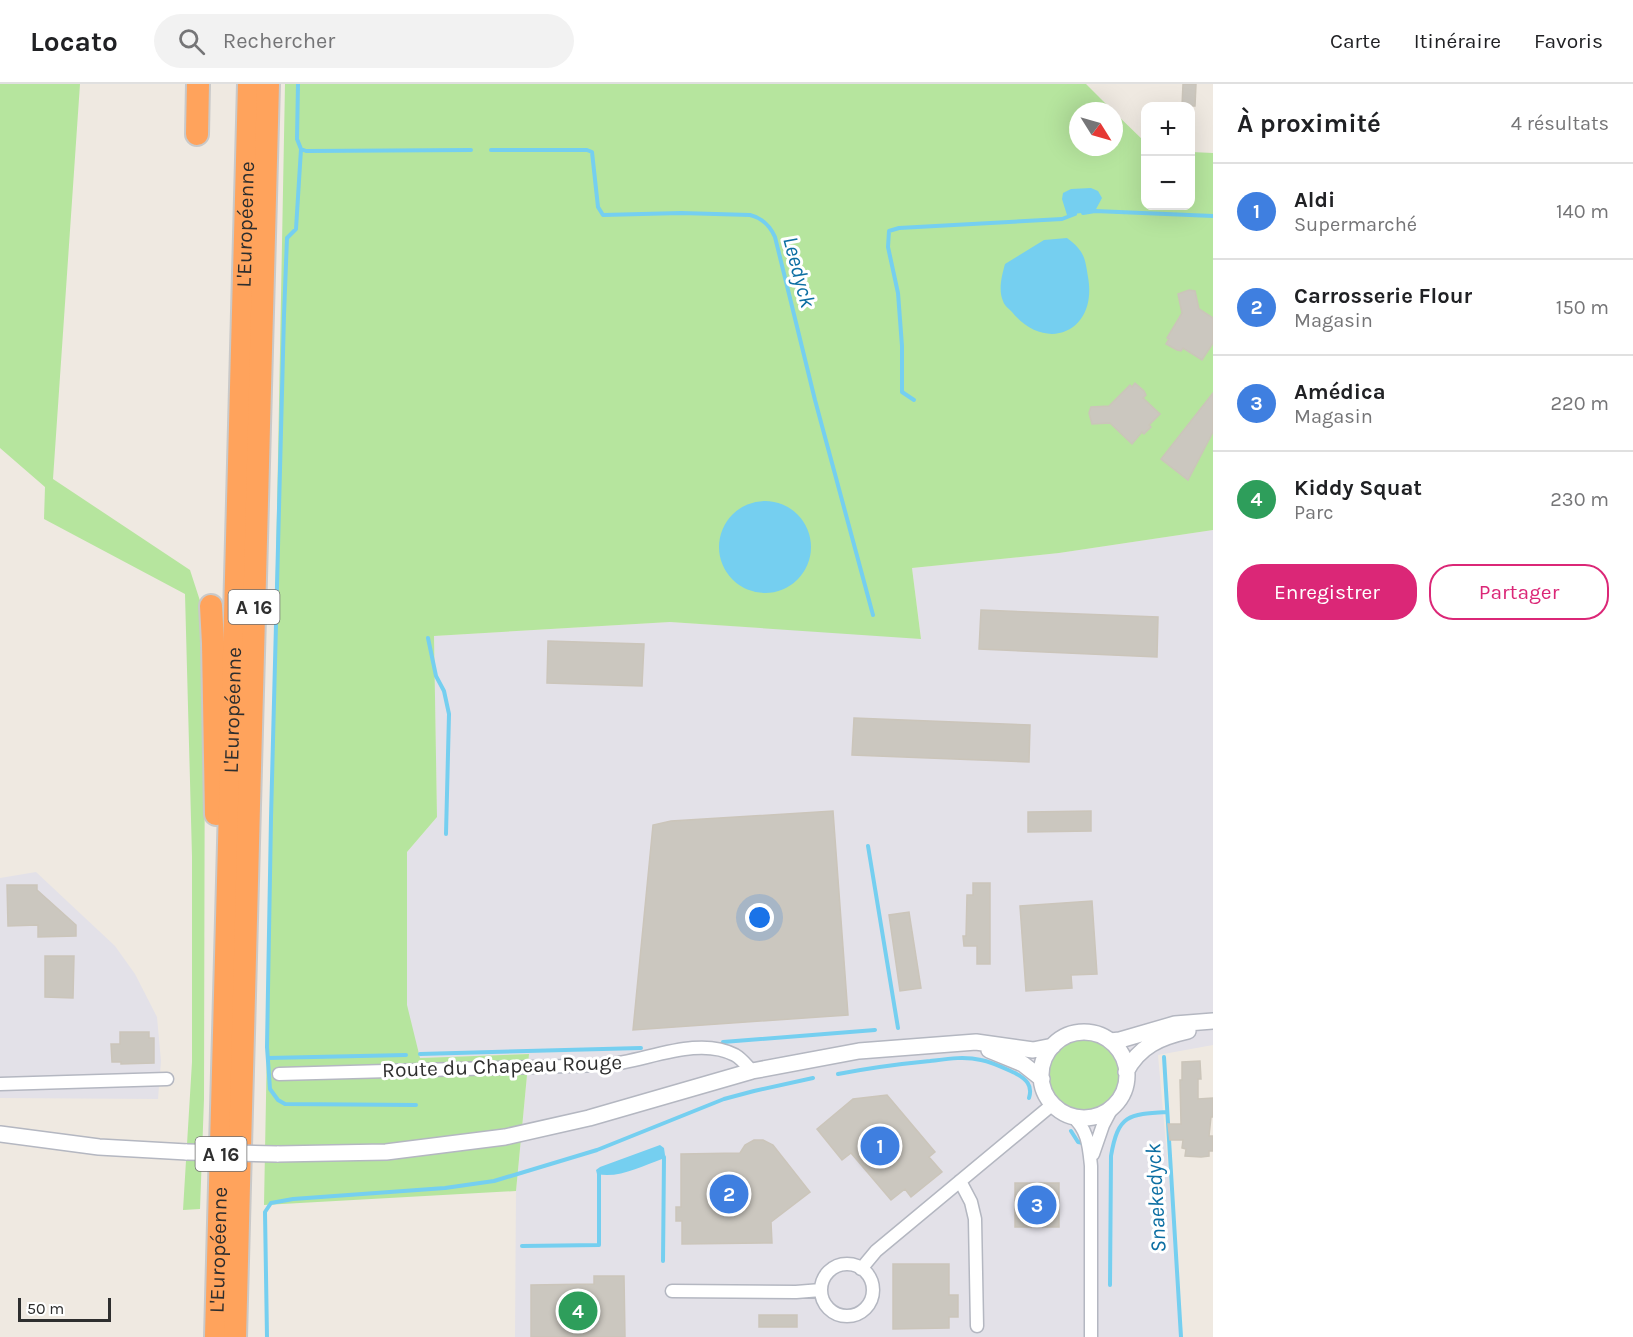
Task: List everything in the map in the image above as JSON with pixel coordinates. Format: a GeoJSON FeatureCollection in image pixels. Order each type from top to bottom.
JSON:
{"type":"FeatureCollection","features":[{"type":"Feature","properties":{"kind":"highway"},"geometry":{"type":"LineString","coordinates":[[197,134],[198,84]]}},
{"type":"Feature","properties":{"kind":"highway","name":"L'Européenne"},"geometry":{"type":"LineString","coordinates":[[216,1337],[249,84]]}},
{"type":"Feature","properties":{"kind":"highway","name":"L'Européenne"},"geometry":{"type":"LineString","coordinates":[[235,1337],[268,84]]}},
{"type":"Feature","properties":{"kind":"highway"},"geometry":{"type":"LineString","coordinates":[[211,606],[216,810],[216,1085],[220,1193]]}},
{"type":"Feature","properties":{"kind":"street"},"geometry":{"type":"LineString","coordinates":[[1110,1041],[1157,1028],[1213,1021]]}},
{"type":"Feature","properties":{"kind":"street"},"geometry":{"type":"LineString","coordinates":[[1091,1167],[1100,1132],[1123,1092],[1126,1072],[1135,1056],[1153,1043],[1185,1031],[1213,1026]]}},
{"type":"Feature","properties":{"kind":"street"},"geometry":{"type":"LineString","coordinates":[[1091,1337],[1091,1167],[1088,1137],[1081,1124],[1053,1104],[1045,1092],[1042,1079],[1043,1062],[1053,1046],[1064,1037],[1081,1032],[1098,1035],[1110,1041],[1122,1056],[1126,1072]]}},
{"type":"Feature","properties":{"kind":"street"},"geometry":{"type":"LineString","coordinates":[[0,1134],[92,1146],[187,1152],[371,1153],[505,1137],[589,1118],[752,1071],[866,1050],[957,1042],[988,1042],[1033,1050],[1053,1046]]}},
{"type":"Feature","properties":{"kind":"street"},"geometry":{"type":"LineString","coordinates":[[957,1042],[1003,1054],[1029,1067],[1042,1079]]}},
{"type":"Feature","properties":{"kind":"street","name":"Route du Chapeau Rouge"},"geometry":{"type":"LineString","coordinates":[[279,1074],[605,1065],[631,1062],[696,1047],[725,1051],[735,1055],[752,1071]]}},
{"type":"Feature","properties":{"kind":"street"},"geometry":{"type":"LineString","coordinates":[[0,1084],[167,1079]]}},
{"type":"Feature","properties":{"kind":"street"},"geometry":{"type":"LineString","coordinates":[[861,1269],[876,1251],[1053,1104]]}},
{"type":"Feature","properties":{"kind":"street"},"geometry":{"type":"LineString","coordinates":[[1071,1115],[1093,1116],[1113,1106]]}},
{"type":"Feature","properties":{"kind":"street"},"geometry":{"type":"LineString","coordinates":[[960,1181],[971,1202],[975,1219],[977,1326]]}},
{"type":"Feature","properties":{"kind":"street"},"geometry":{"type":"LineString","coordinates":[[849,1265],[861,1269],[870,1279],[872,1293],[869,1303],[859,1313],[845,1316],[832,1312],[825,1304],[821,1290],[825,1278],[833,1269],[849,1265]]}},
{"type":"Feature","properties":{"kind":"street"},"geometry":{"type":"LineString","coordinates":[[672,1291],[796,1292],[821,1290]]}},
{"type":"Feature","properties":{"kind":"shaded area"},"geometry":{"type":"Polygon","coordinates":[[[1213,530],[1213,1045],[1158,1055],[1183,1337],[515,1337],[516,1191],[529,1054],[419,1058],[406,1005],[407,852],[437,817],[434,636],[670,622],[921,638],[912,568],[1059,553],[1213,530]]]}},
{"type":"Feature","properties":{"kind":"shaded area"},"geometry":{"type":"Polygon","coordinates":[[[36,872],[115,946],[135,974],[157,1017],[161,1061],[158,1099],[0,1098],[0,878],[36,872]]]}},
{"type":"Feature","properties":{"kind":"green space"},"geometry":{"type":"Polygon","coordinates":[[[0,84],[80,84],[53,479],[190,570],[202,607],[205,650],[204,1099],[200,1209],[183,1210],[192,1062],[192,856],[185,594],[44,519],[45,487],[0,448],[0,84]]]}},
{"type":"Feature","properties":{"kind":"green space"},"geometry":{"type":"Polygon","coordinates":[[[285,84],[1086,84],[1104,102],[1069,102],[1069,156],[1123,156],[1123,121],[1141,138],[1141,210],[1195,210],[1195,152],[1213,153],[1213,530],[1059,553],[912,568],[921,639],[670,622],[434,636],[437,817],[407,852],[407,1005],[420,1058],[529,1054],[516,1191],[264,1205],[285,84]]]}},
{"type":"Feature","properties":{"kind":"green space"},"geometry":{"type":"Polygon","coordinates":[[[1091,1040],[1104,1046],[1113,1055],[1117,1061],[1119,1075],[1117,1089],[1109,1100],[1098,1108],[1077,1110],[1059,1100],[1051,1089],[1049,1068],[1059,1050],[1070,1042],[1091,1040]]]}},
{"type":"Feature","properties":{"kind":"water"},"geometry":{"type":"Polygon","coordinates":[[[1091,188],[1098,191],[1102,198],[1095,211],[1067,215],[1062,199],[1063,193],[1071,189],[1091,188]]]}},
{"type":"Feature","properties":{"kind":"water"},"geometry":{"type":"Polygon","coordinates":[[[1067,238],[1083,255],[1086,264],[1089,296],[1085,312],[1067,331],[1054,334],[1040,332],[1025,325],[1004,302],[1001,287],[1005,264],[1044,240],[1067,238]]]}},
{"type":"Feature","properties":{"kind":"water"},"geometry":{"type":"Polygon","coordinates":[[[765,501],[783,504],[798,514],[808,529],[811,547],[808,565],[798,580],[783,590],[765,593],[747,590],[732,580],[722,565],[719,547],[722,529],[732,514],[747,504],[765,501]]]}},
{"type":"Feature","properties":{"kind":"water"},"geometry":{"type":"Polygon","coordinates":[[[660,1145],[664,1148],[665,1155],[662,1159],[622,1173],[597,1174],[596,1170],[600,1167],[660,1145]]]}},
{"type":"Feature","properties":{"kind":"building"},"geometry":{"type":"Polygon","coordinates":[[[1183,84],[1196,84],[1195,106],[1195,102],[1182,102],[1183,84]]]}},
{"type":"Feature","properties":{"kind":"building"},"geometry":{"type":"Polygon","coordinates":[[[1189,290],[1195,291],[1199,309],[1213,318],[1213,343],[1202,360],[1183,348],[1181,351],[1166,344],[1169,339],[1167,338],[1182,313],[1178,294],[1189,290]]]}},
{"type":"Feature","properties":{"kind":"building"},"geometry":{"type":"Polygon","coordinates":[[[1135,383],[1144,391],[1146,395],[1143,398],[1160,414],[1149,425],[1151,427],[1144,434],[1142,432],[1132,444],[1110,423],[1092,424],[1089,413],[1091,407],[1109,406],[1130,385],[1132,387],[1135,383]]]}},
{"type":"Feature","properties":{"kind":"building"},"geometry":{"type":"Polygon","coordinates":[[[1213,393],[1213,432],[1188,480],[1161,459],[1213,393]]]}},
{"type":"Feature","properties":{"kind":"building"},"geometry":{"type":"Polygon","coordinates":[[[981,610],[1158,617],[1157,657],[979,649],[981,610]]]}},
{"type":"Feature","properties":{"kind":"building"},"geometry":{"type":"Polygon","coordinates":[[[548,641],[644,644],[642,686],[547,683],[548,641]]]}},
{"type":"Feature","properties":{"kind":"building"},"geometry":{"type":"Polygon","coordinates":[[[854,718],[1030,725],[1029,762],[852,755],[854,718]]]}},
{"type":"Feature","properties":{"kind":"building"},"geometry":{"type":"Polygon","coordinates":[[[833,811],[848,1015],[633,1030],[653,825],[671,821],[833,811]]]}},
{"type":"Feature","properties":{"kind":"building"},"geometry":{"type":"Polygon","coordinates":[[[1091,811],[1091,831],[1028,832],[1028,812],[1091,811]]]}},
{"type":"Feature","properties":{"kind":"building"},"geometry":{"type":"Polygon","coordinates":[[[973,883],[990,883],[990,964],[977,964],[977,946],[964,946],[967,895],[973,895],[973,883]]]}},
{"type":"Feature","properties":{"kind":"building"},"geometry":{"type":"Polygon","coordinates":[[[7,885],[37,885],[37,890],[76,925],[76,936],[38,937],[38,925],[8,926],[7,885]]]}},
{"type":"Feature","properties":{"kind":"building"},"geometry":{"type":"Polygon","coordinates":[[[1092,901],[1097,974],[1071,975],[1072,988],[1026,991],[1020,906],[1092,901]]]}},
{"type":"Feature","properties":{"kind":"building"},"geometry":{"type":"Polygon","coordinates":[[[909,912],[921,988],[900,991],[889,915],[909,912]]]}},
{"type":"Feature","properties":{"kind":"building"},"geometry":{"type":"Polygon","coordinates":[[[45,956],[74,956],[73,998],[45,997],[45,956]]]}},
{"type":"Feature","properties":{"kind":"building"},"geometry":{"type":"Polygon","coordinates":[[[120,1032],[149,1032],[149,1038],[154,1038],[154,1063],[112,1062],[111,1044],[120,1044],[120,1032]]]}},
{"type":"Feature","properties":{"kind":"building"},"geometry":{"type":"Polygon","coordinates":[[[1200,1061],[1201,1079],[1198,1079],[1198,1099],[1213,1098],[1213,1117],[1211,1117],[1209,1136],[1213,1136],[1213,1151],[1209,1151],[1209,1156],[1185,1156],[1186,1149],[1182,1148],[1183,1140],[1170,1140],[1168,1124],[1181,1124],[1182,1062],[1200,1061]]]}},
{"type":"Feature","properties":{"kind":"building"},"geometry":{"type":"Polygon","coordinates":[[[887,1095],[935,1152],[929,1157],[942,1172],[911,1197],[905,1189],[891,1200],[851,1153],[842,1160],[817,1129],[853,1099],[887,1095]]]}},
{"type":"Feature","properties":{"kind":"building"},"geometry":{"type":"Polygon","coordinates":[[[754,1140],[763,1140],[773,1145],[810,1192],[771,1222],[772,1243],[682,1244],[682,1221],[676,1221],[676,1207],[681,1207],[681,1154],[740,1153],[745,1145],[754,1140]]]}},
{"type":"Feature","properties":{"kind":"building"},"geometry":{"type":"Polygon","coordinates":[[[1015,1183],[1059,1183],[1059,1227],[1015,1227],[1015,1183]]]}},
{"type":"Feature","properties":{"kind":"building"},"geometry":{"type":"Polygon","coordinates":[[[893,1264],[949,1264],[949,1295],[958,1295],[958,1317],[949,1317],[949,1328],[893,1329],[893,1264]]]}},
{"type":"Feature","properties":{"kind":"building"},"geometry":{"type":"Polygon","coordinates":[[[594,1276],[624,1276],[625,1337],[531,1337],[531,1285],[594,1284],[594,1276]]]}},
{"type":"Feature","properties":{"kind":"building"},"geometry":{"type":"Polygon","coordinates":[[[759,1315],[797,1315],[797,1327],[759,1327],[759,1315]]]}},
{"type":"Feature","properties":{"kind":"waterway","name":"Leedyck"},"geometry":{"type":"LineString","coordinates":[[298,84],[297,139],[301,149],[306,151],[471,150]]}},
{"type":"Feature","properties":{"kind":"waterway"},"geometry":{"type":"LineString","coordinates":[[301,149],[296,229],[287,238],[284,315],[271,818],[267,1047],[270,1089],[278,1100],[285,1104],[416,1105]]}},
{"type":"Feature","properties":{"kind":"waterway","name":"Leedyck"},"geometry":{"type":"LineString","coordinates":[[491,150],[587,150],[592,152],[598,207],[603,215],[681,213],[750,215],[759,218],[768,226],[775,237],[815,400],[873,615]]}},
{"type":"Feature","properties":{"kind":"waterway"},"geometry":{"type":"LineString","coordinates":[[1083,213],[1095,211],[1213,216]]}},
{"type":"Feature","properties":{"kind":"waterway"},"geometry":{"type":"LineString","coordinates":[[914,400],[902,392],[902,346],[898,293],[888,247],[889,231],[899,228],[1062,219],[1075,214]]}},
{"type":"Feature","properties":{"kind":"waterway"},"geometry":{"type":"LineString","coordinates":[[428,638],[436,676],[444,691],[449,714],[446,834]]}},
{"type":"Feature","properties":{"kind":"waterway"},"geometry":{"type":"LineString","coordinates":[[868,846],[898,1028]]}},
{"type":"Feature","properties":{"kind":"waterway"},"geometry":{"type":"LineString","coordinates":[[723,1042],[875,1030]]}},
{"type":"Feature","properties":{"kind":"waterway"},"geometry":{"type":"LineString","coordinates":[[420,1054],[641,1048]]}},
{"type":"Feature","properties":{"kind":"waterway"},"geometry":{"type":"LineString","coordinates":[[268,1058],[406,1055]]}},
{"type":"Feature","properties":{"kind":"waterway","name":"Snaekedyck"},"geometry":{"type":"LineString","coordinates":[[1164,1057],[1181,1337]]}},
{"type":"Feature","properties":{"kind":"waterway"},"geometry":{"type":"LineString","coordinates":[[838,1074],[942,1059],[975,1059],[994,1064],[1022,1078],[1028,1083],[1029,1098]]}},
{"type":"Feature","properties":{"kind":"waterway"},"geometry":{"type":"LineString","coordinates":[[267,1337],[265,1212],[271,1203],[293,1199],[445,1188],[494,1181],[597,1150],[724,1099],[813,1078]]}},
{"type":"Feature","properties":{"kind":"waterway"},"geometry":{"type":"LineString","coordinates":[[1110,1285],[1111,1156],[1117,1132],[1127,1119],[1134,1116],[1167,1112]]}},
{"type":"Feature","properties":{"kind":"waterway"},"geometry":{"type":"LineString","coordinates":[[1071,1131],[1078,1142],[1083,1143]]}},
{"type":"Feature","properties":{"kind":"waterway"},"geometry":{"type":"LineString","coordinates":[[663,1261],[664,1157]]}},
{"type":"Feature","properties":{"kind":"waterway"},"geometry":{"type":"LineString","coordinates":[[522,1246],[599,1245],[599,1174]]}},
{"type":"Feature","properties":{"kind":"place","name":"Aldi"},"geometry":{"type":"Point","coordinates":[880,1146]}},
{"type":"Feature","properties":{"kind":"place","name":"Carrosserie Flour"},"geometry":{"type":"Point","coordinates":[729,1194]}},
{"type":"Feature","properties":{"kind":"place","name":"Amédica"},"geometry":{"type":"Point","coordinates":[1037,1205]}},
{"type":"Feature","properties":{"kind":"place","name":"Kiddy Squat"},"geometry":{"type":"Point","coordinates":[578,1311]}}]}
